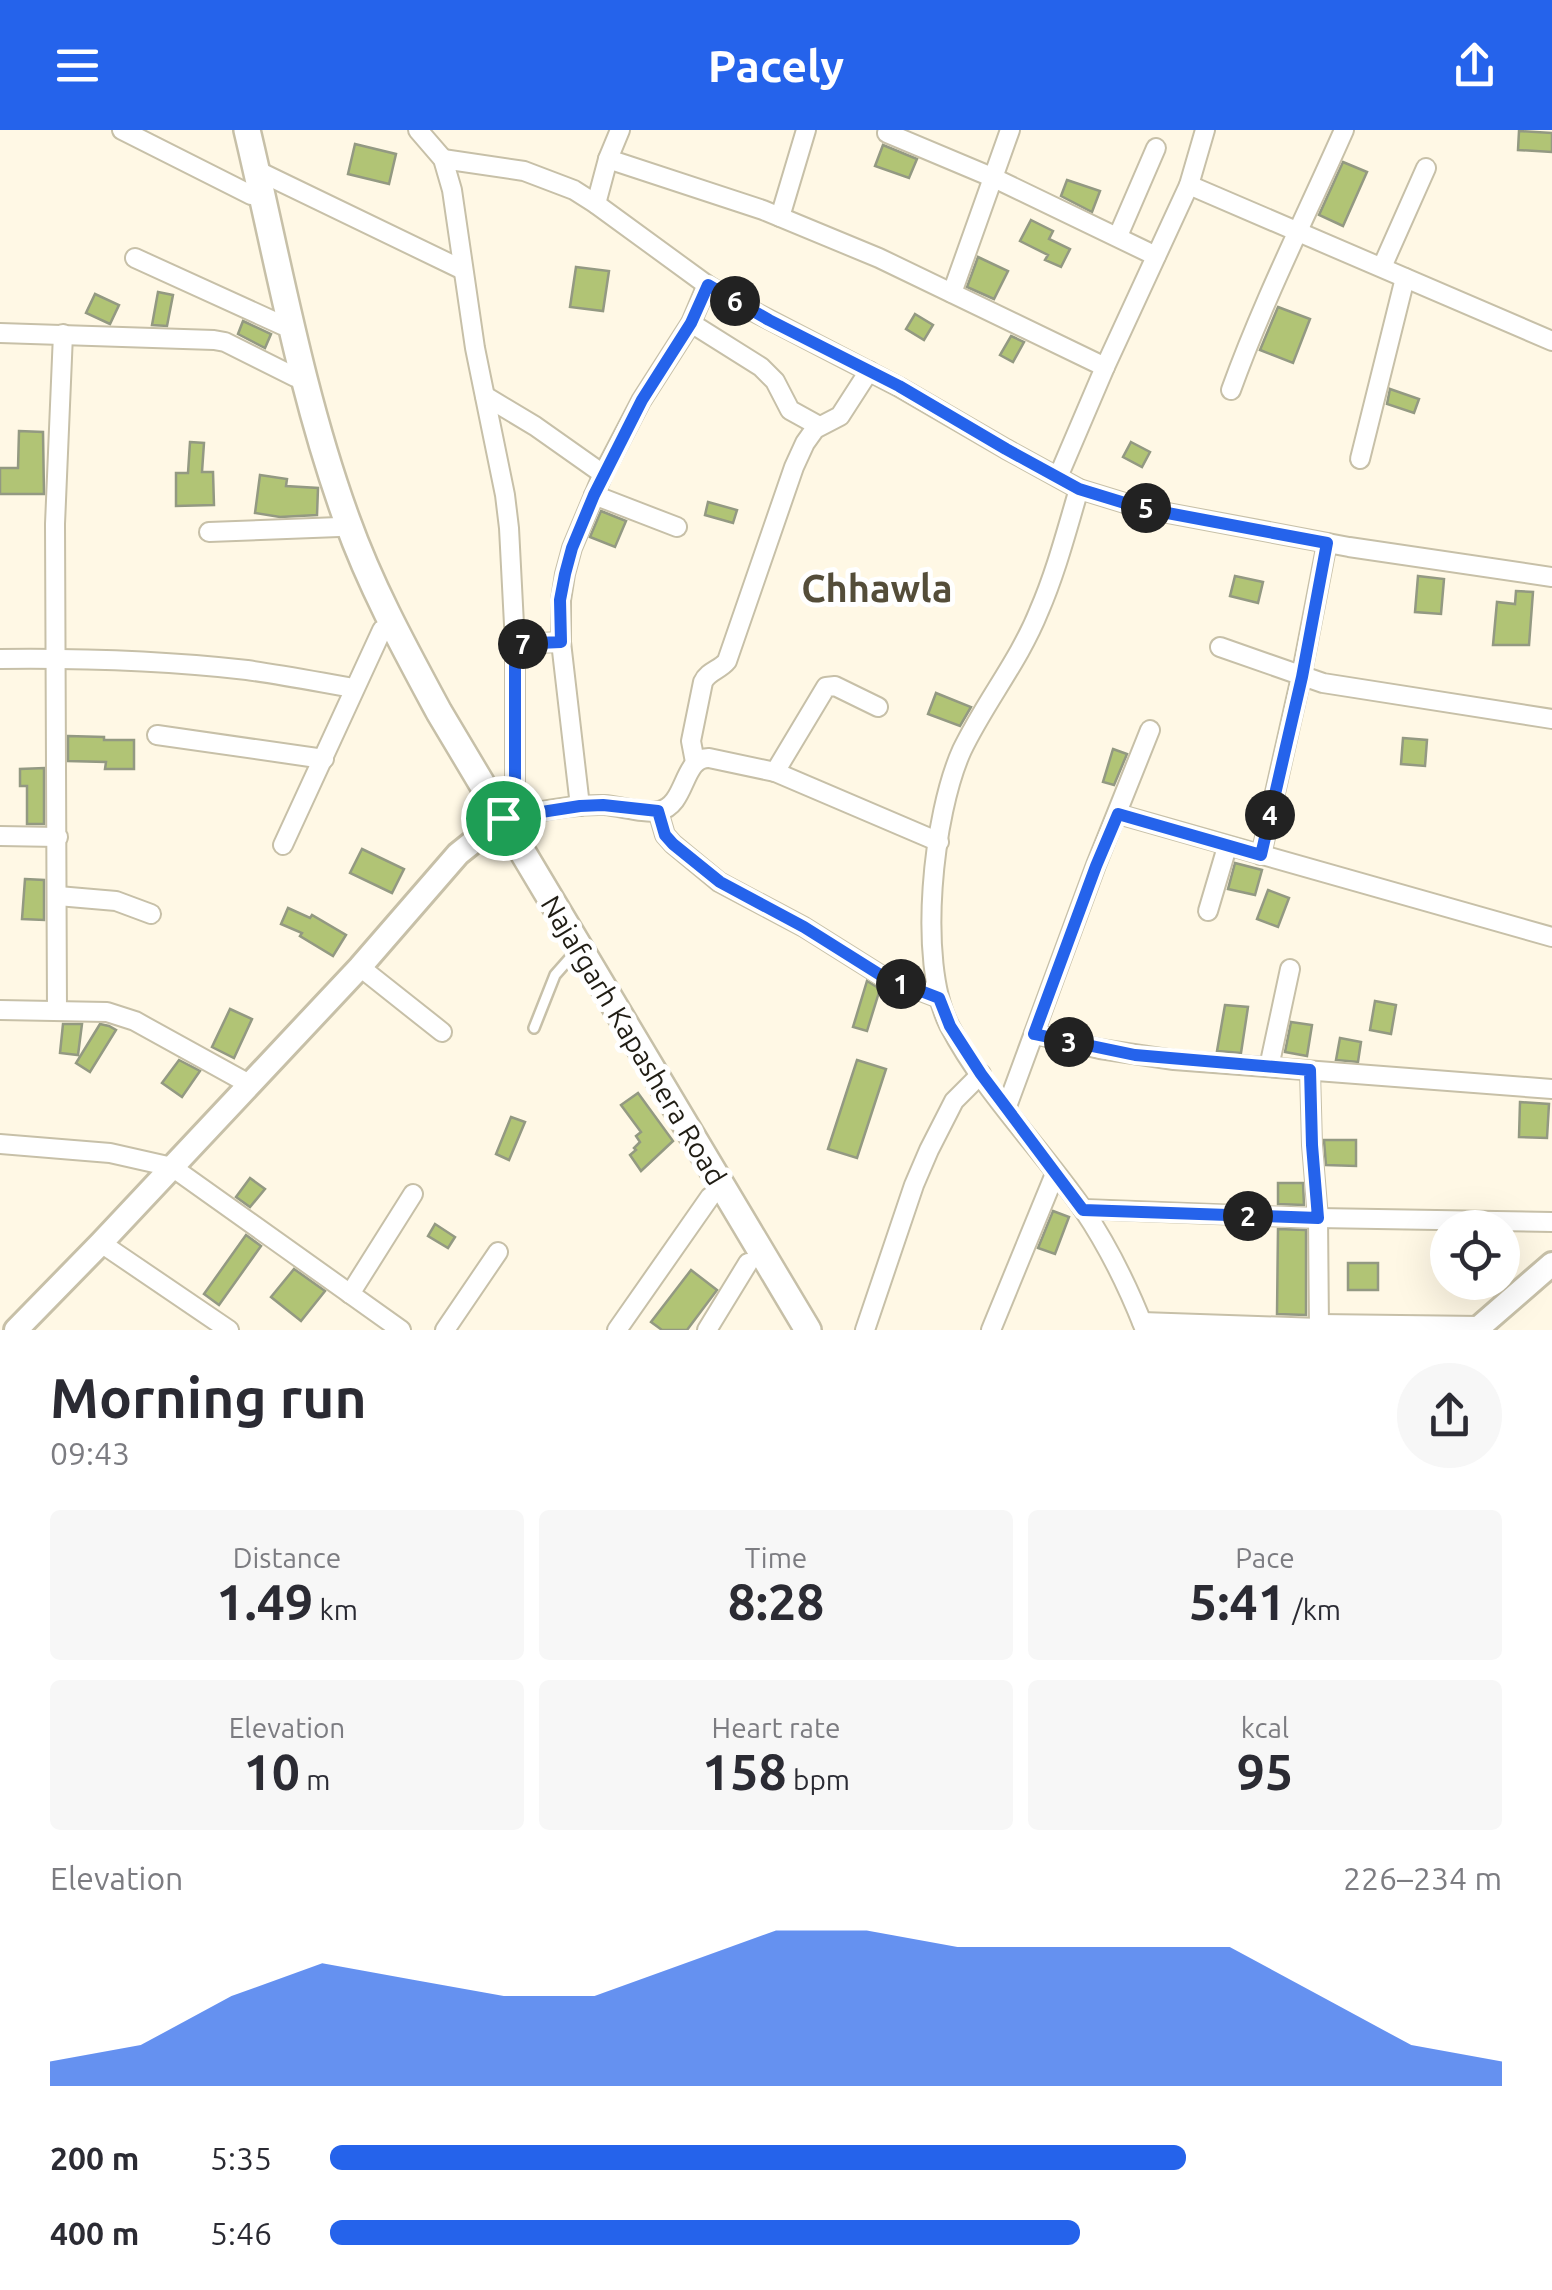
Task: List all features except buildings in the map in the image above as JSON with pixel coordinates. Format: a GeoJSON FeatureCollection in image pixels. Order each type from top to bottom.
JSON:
{"type":"FeatureCollection","features":[{"type":"Feature","properties":{"kind":"main road"},"geometry":{"type":"LineString","coordinates":[[237,130],[254,182],[294,377],[322,479],[356,574],[382,630],[496,814],[570,958],[748,1263],[792,1330]]}},
{"type":"Feature","properties":{"kind":"main road","name":"Najafgarh Kapashera Road"},"geometry":{"type":"LineString","coordinates":[[247,130],[254,182],[310,398],[348,522],[387,616],[496,814],[808,1330]]}},
{"type":"Feature","properties":{"kind":"street"},"geometry":{"type":"LineString","coordinates":[[122,130],[463,270]]}},
{"type":"Feature","properties":{"kind":"street"},"geometry":{"type":"LineString","coordinates":[[16,1330],[360,966],[496,814],[514,788],[515,644],[510,528],[475,348],[452,190],[443,158],[418,130]]}},
{"type":"Feature","properties":{"kind":"street"},"geometry":{"type":"LineString","coordinates":[[596,204],[620,130]]}},
{"type":"Feature","properties":{"kind":"street"},"geometry":{"type":"LineString","coordinates":[[780,218],[806,130]]}},
{"type":"Feature","properties":{"kind":"street"},"geometry":{"type":"LineString","coordinates":[[952,293],[1010,130]]}},
{"type":"Feature","properties":{"kind":"street"},"geometry":{"type":"LineString","coordinates":[[1058,477],[1189,185],[1205,130]]}},
{"type":"Feature","properties":{"kind":"street"},"geometry":{"type":"LineString","coordinates":[[1231,390],[1258,319],[1344,130]]}},
{"type":"Feature","properties":{"kind":"street"},"geometry":{"type":"LineString","coordinates":[[887,133],[994,178],[1156,256]]}},
{"type":"Feature","properties":{"kind":"street"},"geometry":{"type":"LineString","coordinates":[[1118,236],[1156,148]]}},
{"type":"Feature","properties":{"kind":"street"},"geometry":{"type":"LineString","coordinates":[[443,158],[524,171],[574,190],[708,285],[1079,489],[1141,508],[1327,543],[1552,577]]}},
{"type":"Feature","properties":{"kind":"street"},"geometry":{"type":"LineString","coordinates":[[608,159],[780,218],[879,258],[1105,367]]}},
{"type":"Feature","properties":{"kind":"street"},"geometry":{"type":"LineString","coordinates":[[1382,267],[1426,168]]}},
{"type":"Feature","properties":{"kind":"street"},"geometry":{"type":"LineString","coordinates":[[1189,185],[1552,341]]}},
{"type":"Feature","properties":{"kind":"street"},"geometry":{"type":"LineString","coordinates":[[135,258],[282,325]]}},
{"type":"Feature","properties":{"kind":"street"},"geometry":{"type":"LineString","coordinates":[[1360,459],[1405,278]]}},
{"type":"Feature","properties":{"kind":"street"},"geometry":{"type":"LineString","coordinates":[[580,806],[561,642],[560,600],[565,574],[603,474],[642,400],[691,323],[708,285]]}},
{"type":"Feature","properties":{"kind":"street"},"geometry":{"type":"LineString","coordinates":[[691,323],[767,372],[790,410],[819,426]]}},
{"type":"Feature","properties":{"kind":"street"},"geometry":{"type":"LineString","coordinates":[[0,333],[214,340],[294,377]]}},
{"type":"Feature","properties":{"kind":"street"},"geometry":{"type":"LineString","coordinates":[[57,1011],[55,491],[63,334]]}},
{"type":"Feature","properties":{"kind":"street"},"geometry":{"type":"LineString","coordinates":[[695,762],[691,741],[702,682],[727,661],[783,493],[805,443],[819,426],[840,416],[870,371]]}},
{"type":"Feature","properties":{"kind":"street"},"geometry":{"type":"LineString","coordinates":[[486,396],[603,474]]}},
{"type":"Feature","properties":{"kind":"street"},"geometry":{"type":"LineString","coordinates":[[1079,489],[1040,610],[962,750],[945,804],[932,920],[932,956],[939,998],[950,1026],[1006,1109],[1083,1210],[1119,1272],[1144,1326],[1319,1328],[1310,1070]]}},
{"type":"Feature","properties":{"kind":"street"},"geometry":{"type":"LineString","coordinates":[[594,495],[677,527]]}},
{"type":"Feature","properties":{"kind":"street"},"geometry":{"type":"LineString","coordinates":[[209,532],[339,528]]}},
{"type":"Feature","properties":{"kind":"street"},"geometry":{"type":"LineString","coordinates":[[1261,855],[1302,677],[1327,543]]}},
{"type":"Feature","properties":{"kind":"street"},"geometry":{"type":"LineString","coordinates":[[283,845],[382,630]]}},
{"type":"Feature","properties":{"kind":"street"},"geometry":{"type":"LineString","coordinates":[[515,644],[561,642]]}},
{"type":"Feature","properties":{"kind":"street"},"geometry":{"type":"LineString","coordinates":[[1220,647],[1302,677],[1348,688],[1552,718]]}},
{"type":"Feature","properties":{"kind":"street"},"geometry":{"type":"LineString","coordinates":[[0,659],[55,658],[249,670],[354,688]]}},
{"type":"Feature","properties":{"kind":"street"},"geometry":{"type":"LineString","coordinates":[[775,772],[826,687],[835,686],[878,708]]}},
{"type":"Feature","properties":{"kind":"street"},"geometry":{"type":"LineString","coordinates":[[1006,1109],[1150,730]]}},
{"type":"Feature","properties":{"kind":"street"},"geometry":{"type":"LineString","coordinates":[[157,735],[324,760]]}},
{"type":"Feature","properties":{"kind":"street"},"geometry":{"type":"LineString","coordinates":[[496,814],[603,805],[658,811],[676,800],[695,762],[709,758],[775,772],[939,842]]}},
{"type":"Feature","properties":{"kind":"street"},"geometry":{"type":"LineString","coordinates":[[658,811],[665,835],[720,882],[804,927],[882,976],[939,998]]}},
{"type":"Feature","properties":{"kind":"street"},"geometry":{"type":"LineString","coordinates":[[1118,814],[1552,938]]}},
{"type":"Feature","properties":{"kind":"street"},"geometry":{"type":"LineString","coordinates":[[0,836],[58,837]]}},
{"type":"Feature","properties":{"kind":"street"},"geometry":{"type":"LineString","coordinates":[[1208,911],[1227,846]]}},
{"type":"Feature","properties":{"kind":"street"},"geometry":{"type":"LineString","coordinates":[[58,896],[116,901],[152,914]]}},
{"type":"Feature","properties":{"kind":"street"},"geometry":{"type":"LineString","coordinates":[[360,966],[442,1032]]}},
{"type":"Feature","properties":{"kind":"street"},"geometry":{"type":"LineString","coordinates":[[1269,1067],[1290,968]]}},
{"type":"Feature","properties":{"kind":"street"},"geometry":{"type":"LineString","coordinates":[[0,1010],[120,1015],[249,1084]]}},
{"type":"Feature","properties":{"kind":"street"},"geometry":{"type":"LineString","coordinates":[[1034,1034],[1135,1055],[1552,1089]]}},
{"type":"Feature","properties":{"kind":"street"},"geometry":{"type":"LineString","coordinates":[[865,1330],[929,1150],[954,1100],[981,1074]]}},
{"type":"Feature","properties":{"kind":"street"},"geometry":{"type":"LineString","coordinates":[[0,1144],[110,1153],[172,1167],[401,1330]]}},
{"type":"Feature","properties":{"kind":"street"},"geometry":{"type":"LineString","coordinates":[[991,1330],[1055,1174]]}},
{"type":"Feature","properties":{"kind":"street"},"geometry":{"type":"LineString","coordinates":[[350,1294],[413,1194]]}},
{"type":"Feature","properties":{"kind":"street"},"geometry":{"type":"LineString","coordinates":[[617,1330],[710,1197]]}},
{"type":"Feature","properties":{"kind":"street"},"geometry":{"type":"LineString","coordinates":[[1083,1210],[1552,1222]]}},
{"type":"Feature","properties":{"kind":"street"},"geometry":{"type":"LineString","coordinates":[[101,1243],[229,1330]]}},
{"type":"Feature","properties":{"kind":"street"},"geometry":{"type":"LineString","coordinates":[[445,1330],[498,1252]]}},
{"type":"Feature","properties":{"kind":"street"},"geometry":{"type":"LineString","coordinates":[[707,1330],[748,1263]]}},
{"type":"Feature","properties":{"kind":"street"},"geometry":{"type":"LineString","coordinates":[[1320,1324],[1478,1328],[1552,1264]]}},
{"type":"Feature","properties":{"kind":"lane"},"geometry":{"type":"LineString","coordinates":[[534,1028],[554,975],[570,958]]}},
{"type":"Feature","properties":{"kind":"district","name":"Chhawla"},"geometry":{"type":"Point","coordinates":[877,588]}},
{"type":"Feature","properties":{"kind":"route"},"geometry":{"type":"LineString","coordinates":[[708,285],[899,386],[1079,489],[1141,508],[1327,543],[1302,677],[1261,855],[1118,814],[1034,1034],[1135,1055],[1310,1070],[1318,1218],[1083,1210],[981,1074],[950,1026],[939,998],[882,976],[706,873],[665,835],[658,811],[580,806],[503,818],[490,796],[509,791],[515,784],[515,644],[561,642],[560,600],[572,548],[603,474],[642,400],[691,323],[708,285]]}}]}
